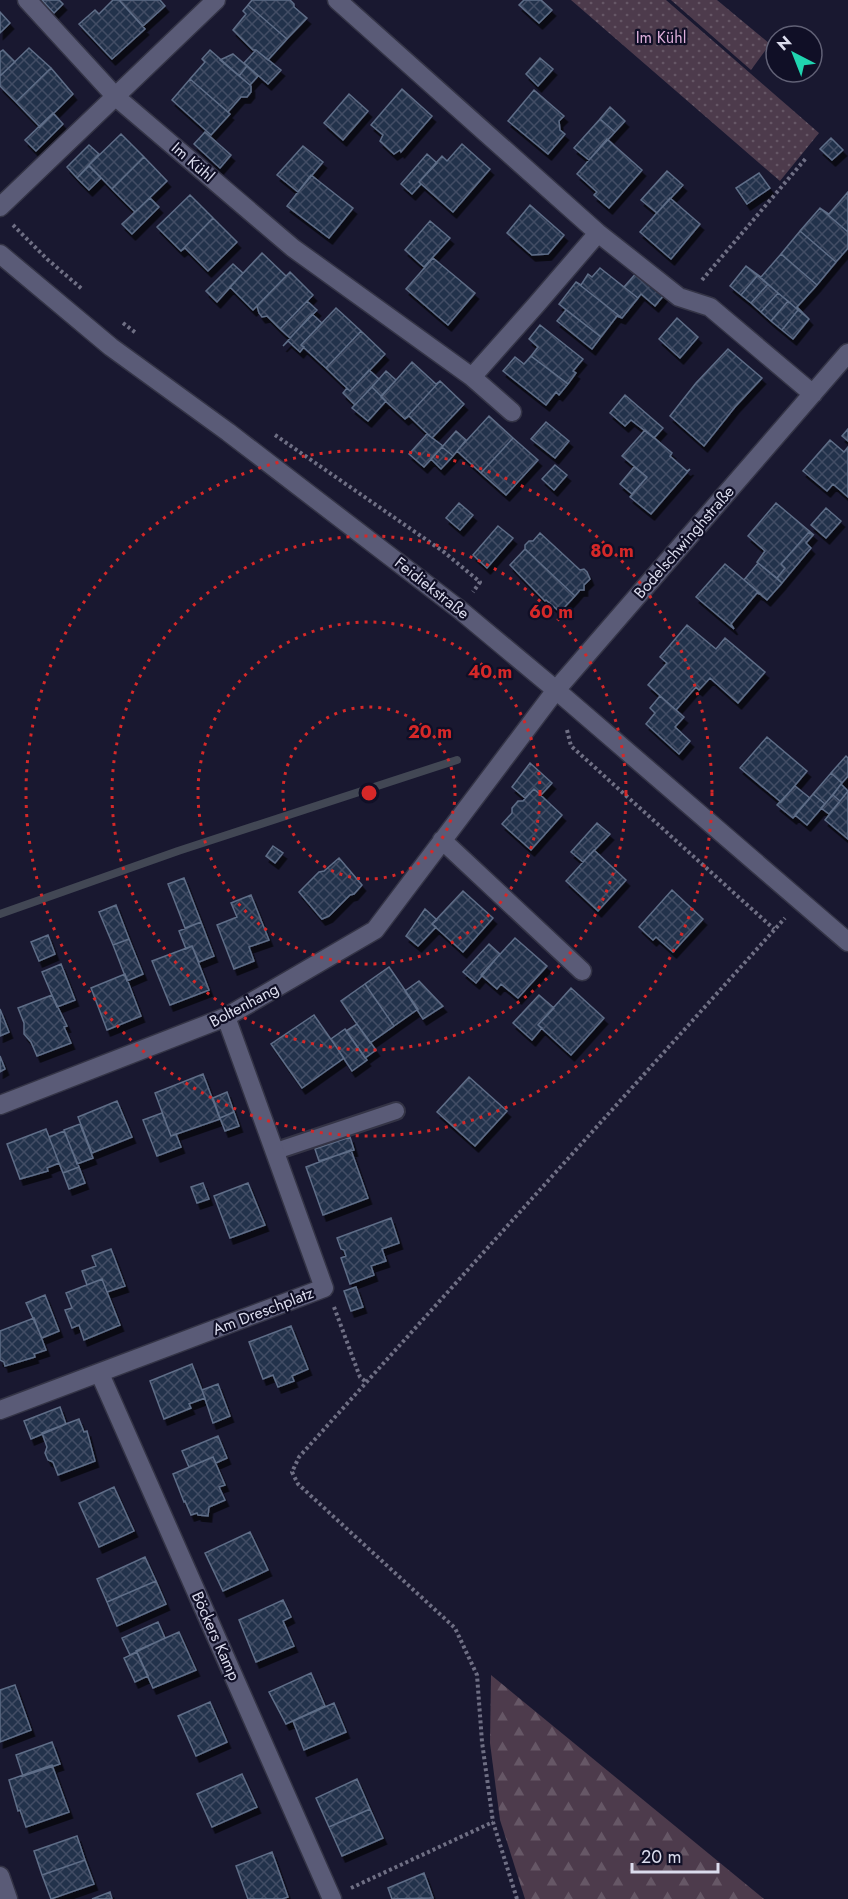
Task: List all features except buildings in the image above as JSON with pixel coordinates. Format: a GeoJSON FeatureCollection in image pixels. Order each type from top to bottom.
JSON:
{"type":"FeatureCollection","features":[{"type":"Feature","properties":{"kind":"street","name":"Im Kühl"},"geometry":{"type":"LineString","coordinates":[[27,0],[116,97],[293,248],[472,377],[512,412]]}},
{"type":"Feature","properties":{"kind":"street"},"geometry":{"type":"LineString","coordinates":[[4,213],[116,97],[216,0]]}},
{"type":"Feature","properties":{"kind":"street"},"geometry":{"type":"LineString","coordinates":[[336,0],[598,233],[682,298],[710,307],[813,394]]}},
{"type":"Feature","properties":{"kind":"street"},"geometry":{"type":"LineString","coordinates":[[472,377],[598,233]]}},
{"type":"Feature","properties":{"kind":"street","name":"Feidiekstraße"},"geometry":{"type":"LineString","coordinates":[[0,254],[111,347],[228,432],[460,610],[802,900],[848,942]]}},
{"type":"Feature","properties":{"kind":"street","name":"Bodelschwinghstraße"},"geometry":{"type":"LineString","coordinates":[[556,690],[848,353]]}},
{"type":"Feature","properties":{"kind":"street","name":"Boltenhang"},"geometry":{"type":"LineString","coordinates":[[0,1105],[226,1017],[375,930],[556,690]]}},
{"type":"Feature","properties":{"kind":"street"},"geometry":{"type":"LineString","coordinates":[[442,840],[582,971]]}},
{"type":"Feature","properties":{"kind":"street","name":"Am Dreschplatz"},"geometry":{"type":"LineString","coordinates":[[0,1410],[324,1288],[226,1017]]}},
{"type":"Feature","properties":{"kind":"street","name":"Böckers Kamp"},"geometry":{"type":"LineString","coordinates":[[100,1374],[332,1898]]}},
{"type":"Feature","properties":{"kind":"street"},"geometry":{"type":"LineString","coordinates":[[0,1876],[8,1899]]}},
{"type":"Feature","properties":{"kind":"lane"},"geometry":{"type":"LineString","coordinates":[[276,1151],[396,1111]]}},
{"type":"Feature","properties":{"kind":"path"},"geometry":{"type":"LineString","coordinates":[[682,298],[807,157]]}},
{"type":"Feature","properties":{"kind":"path"},"geometry":{"type":"LineString","coordinates":[[4,213],[47,259],[90,296]]}},
{"type":"Feature","properties":{"kind":"path"},"geometry":{"type":"LineString","coordinates":[[116,318],[144,339]]}},
{"type":"Feature","properties":{"kind":"path"},"geometry":{"type":"LineString","coordinates":[[267,430],[444,552],[480,582],[460,610]]}},
{"type":"Feature","properties":{"kind":"path"},"geometry":{"type":"LineString","coordinates":[[517,1899],[493,1822],[482,1742],[477,1675],[455,1628],[298,1484],[292,1472],[299,1457],[774,929],[571,746],[556,690]]}},
{"type":"Feature","properties":{"kind":"path"},"geometry":{"type":"LineString","coordinates":[[324,1288],[330,1295],[360,1377],[366,1383]]}},
{"type":"Feature","properties":{"kind":"path"},"geometry":{"type":"LineString","coordinates":[[332,1898],[493,1822]]}},
{"type":"Feature","properties":{"kind":"green space","name":"Im Kühl"},"geometry":{"type":"Polygon","coordinates":[[[571,0],[666,0],[819,133],[780,181],[571,0]]]}},
{"type":"Feature","properties":{"kind":"green space"},"geometry":{"type":"Polygon","coordinates":[[[671,0],[717,0],[764,39],[764,52],[751,70],[671,0]]]}},
{"type":"Feature","properties":{"kind":"green space"},"geometry":{"type":"Polygon","coordinates":[[[491,1675],[764,1899],[525,1899],[500,1820],[490,1743],[491,1675]]]}},
{"type":"Feature","properties":{"kind":"waterway"},"geometry":{"type":"LineString","coordinates":[[0,914],[178,851],[457,760]]}}]}
